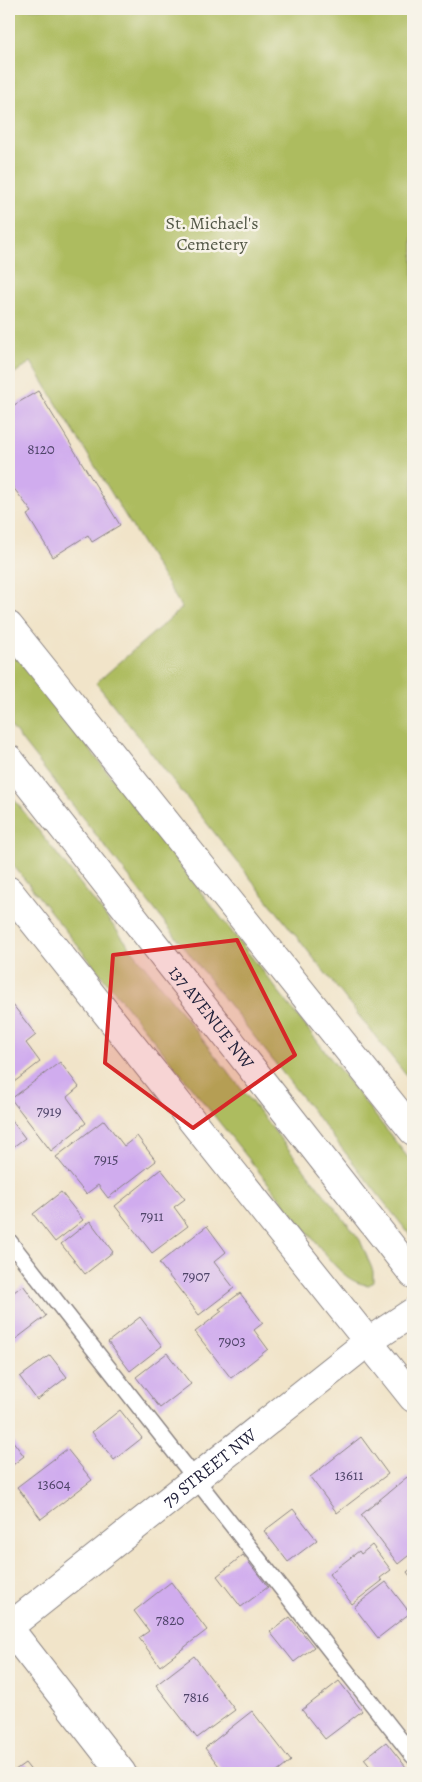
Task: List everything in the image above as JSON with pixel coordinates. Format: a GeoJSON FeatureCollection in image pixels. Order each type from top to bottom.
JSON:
{"type":"FeatureCollection","features":[{"type":"Feature","properties":{"kind":"street"},"geometry":{"type":"LineString","coordinates":[[9,626],[152,808],[413,1131]]}},
{"type":"Feature","properties":{"kind":"street","name":"137 AVENUE NW"},"geometry":{"type":"LineString","coordinates":[[9,759],[413,1274]]}},
{"type":"Feature","properties":{"kind":"street"},"geometry":{"type":"LineString","coordinates":[[9,891],[413,1398]]}},
{"type":"Feature","properties":{"kind":"street","name":"79 STREET NW"},"geometry":{"type":"LineString","coordinates":[[9,1628],[369,1341],[413,1312]]}},
{"type":"Feature","properties":{"kind":"street"},"geometry":{"type":"LineString","coordinates":[[9,1628],[122,1773]]}},
{"type":"Feature","properties":{"kind":"lane"},"geometry":{"type":"LineString","coordinates":[[9,1241],[413,1756]]}},
{"type":"Feature","properties":{"kind":"highlighted area"},"geometry":{"type":"Polygon","coordinates":[[[237,940],[295,1055],[193,1128],[105,1063],[113,955],[237,940]]]}},
{"type":"Feature","properties":{"kind":"green space","name":"St. Michael's Cemetery"},"geometry":{"type":"Polygon","coordinates":[[[9,9],[413,9],[413,1084],[96,683],[182,608],[31,362],[9,377],[9,9]]]}},
{"type":"Feature","properties":{"kind":"green space"},"geometry":{"type":"Polygon","coordinates":[[[9,646],[413,1164],[413,1239],[9,724],[9,646]]]}},
{"type":"Feature","properties":{"kind":"green space"},"geometry":{"type":"Polygon","coordinates":[[[9,793],[360,1240],[373,1271],[373,1282],[369,1285],[351,1279],[329,1259],[9,860],[9,793]]]}},
{"type":"Feature","properties":{"kind":"building"},"geometry":{"type":"Polygon","coordinates":[[[38,391],[120,525],[92,542],[88,535],[53,557],[27,515],[32,512],[9,482],[9,415],[12,413],[9,408],[38,391]]]}},
{"type":"Feature","properties":{"kind":"building"},"geometry":{"type":"Polygon","coordinates":[[[13,1005],[36,1035],[26,1043],[40,1062],[9,1086],[9,1008],[13,1005]]]}},
{"type":"Feature","properties":{"kind":"building"},"geometry":{"type":"Polygon","coordinates":[[[60,1062],[79,1087],[67,1097],[86,1123],[51,1151],[11,1099],[60,1062]]]}},
{"type":"Feature","properties":{"kind":"building"},"geometry":{"type":"Polygon","coordinates":[[[9,1117],[25,1138],[9,1150],[9,1117]]]}},
{"type":"Feature","properties":{"kind":"building"},"geometry":{"type":"Polygon","coordinates":[[[104,1120],[124,1146],[137,1136],[156,1161],[108,1198],[98,1185],[86,1194],[56,1157],[104,1120]]]}},
{"type":"Feature","properties":{"kind":"building"},"geometry":{"type":"Polygon","coordinates":[[[161,1169],[185,1199],[174,1207],[188,1226],[152,1253],[115,1206],[161,1169]]]}},
{"type":"Feature","properties":{"kind":"building"},"geometry":{"type":"Polygon","coordinates":[[[61,1192],[83,1220],[55,1242],[33,1214],[61,1192]]]}},
{"type":"Feature","properties":{"kind":"building"},"geometry":{"type":"Polygon","coordinates":[[[90,1221],[113,1252],[85,1274],[61,1244],[90,1221]]]}},
{"type":"Feature","properties":{"kind":"building"},"geometry":{"type":"Polygon","coordinates":[[[207,1226],[226,1252],[214,1262],[234,1288],[199,1315],[159,1263],[207,1226]]]}},
{"type":"Feature","properties":{"kind":"building"},"geometry":{"type":"Polygon","coordinates":[[[23,1285],[46,1316],[16,1339],[9,1330],[9,1296],[23,1285]]]}},
{"type":"Feature","properties":{"kind":"building"},"geometry":{"type":"Polygon","coordinates":[[[240,1293],[263,1323],[254,1330],[268,1349],[231,1378],[195,1332],[222,1311],[219,1309],[240,1293]]]}},
{"type":"Feature","properties":{"kind":"building"},"geometry":{"type":"Polygon","coordinates":[[[140,1317],[162,1346],[130,1371],[108,1342],[140,1317]]]}},
{"type":"Feature","properties":{"kind":"building"},"geometry":{"type":"Polygon","coordinates":[[[167,1353],[191,1384],[160,1408],[136,1377],[167,1353]]]}},
{"type":"Feature","properties":{"kind":"building"},"geometry":{"type":"Polygon","coordinates":[[[50,1355],[67,1377],[37,1400],[20,1377],[50,1355]]]}},
{"type":"Feature","properties":{"kind":"building"},"geometry":{"type":"Polygon","coordinates":[[[120,1410],[142,1438],[114,1460],[92,1432],[120,1410]]]}},
{"type":"Feature","properties":{"kind":"building"},"geometry":{"type":"Polygon","coordinates":[[[9,1436],[24,1456],[9,1468],[9,1436]]]}},
{"type":"Feature","properties":{"kind":"building"},"geometry":{"type":"Polygon","coordinates":[[[361,1437],[388,1474],[337,1513],[310,1477],[361,1437]]]}},
{"type":"Feature","properties":{"kind":"building"},"geometry":{"type":"Polygon","coordinates":[[[67,1449],[92,1480],[41,1519],[17,1487],[67,1449]]]}},
{"type":"Feature","properties":{"kind":"building"},"geometry":{"type":"Polygon","coordinates":[[[407,1477],[413,1485],[413,1552],[398,1564],[361,1515],[407,1477]]]}},
{"type":"Feature","properties":{"kind":"building"},"geometry":{"type":"Polygon","coordinates":[[[293,1509],[317,1540],[288,1562],[264,1531],[293,1509]]]}},
{"type":"Feature","properties":{"kind":"building"},"geometry":{"type":"Polygon","coordinates":[[[372,1545],[391,1570],[380,1578],[382,1581],[352,1604],[329,1574],[359,1551],[361,1554],[372,1545]]]}},
{"type":"Feature","properties":{"kind":"building"},"geometry":{"type":"Polygon","coordinates":[[[243,1555],[268,1587],[241,1607],[217,1576],[243,1555]]]}},
{"type":"Feature","properties":{"kind":"building"},"geometry":{"type":"Polygon","coordinates":[[[413,1567],[413,1580],[407,1572],[413,1567]]]}},
{"type":"Feature","properties":{"kind":"building"},"geometry":{"type":"Polygon","coordinates":[[[171,1582],[207,1630],[160,1666],[139,1638],[149,1631],[134,1611],[171,1582]]]}},
{"type":"Feature","properties":{"kind":"building"},"geometry":{"type":"Polygon","coordinates":[[[386,1582],[410,1613],[378,1638],[354,1607],[386,1582]]]}},
{"type":"Feature","properties":{"kind":"building"},"geometry":{"type":"Polygon","coordinates":[[[290,1617],[314,1647],[294,1662],[270,1632],[290,1617]]]}},
{"type":"Feature","properties":{"kind":"building"},"geometry":{"type":"Polygon","coordinates":[[[194,1656],[235,1710],[197,1738],[156,1685],[194,1656]]]}},
{"type":"Feature","properties":{"kind":"building"},"geometry":{"type":"Polygon","coordinates":[[[339,1681],[362,1711],[325,1739],[302,1710],[339,1681]]]}},
{"type":"Feature","properties":{"kind":"building"},"geometry":{"type":"Polygon","coordinates":[[[252,1711],[291,1761],[276,1773],[247,1773],[222,1770],[205,1748],[252,1711]]]}},
{"type":"Feature","properties":{"kind":"building"},"geometry":{"type":"Polygon","coordinates":[[[386,1742],[410,1772],[375,1773],[364,1759],[386,1742]]]}},
{"type":"Feature","properties":{"kind":"building"},"geometry":{"type":"Polygon","coordinates":[[[25,1763],[33,1773],[11,1773],[25,1763]]]}}]}
